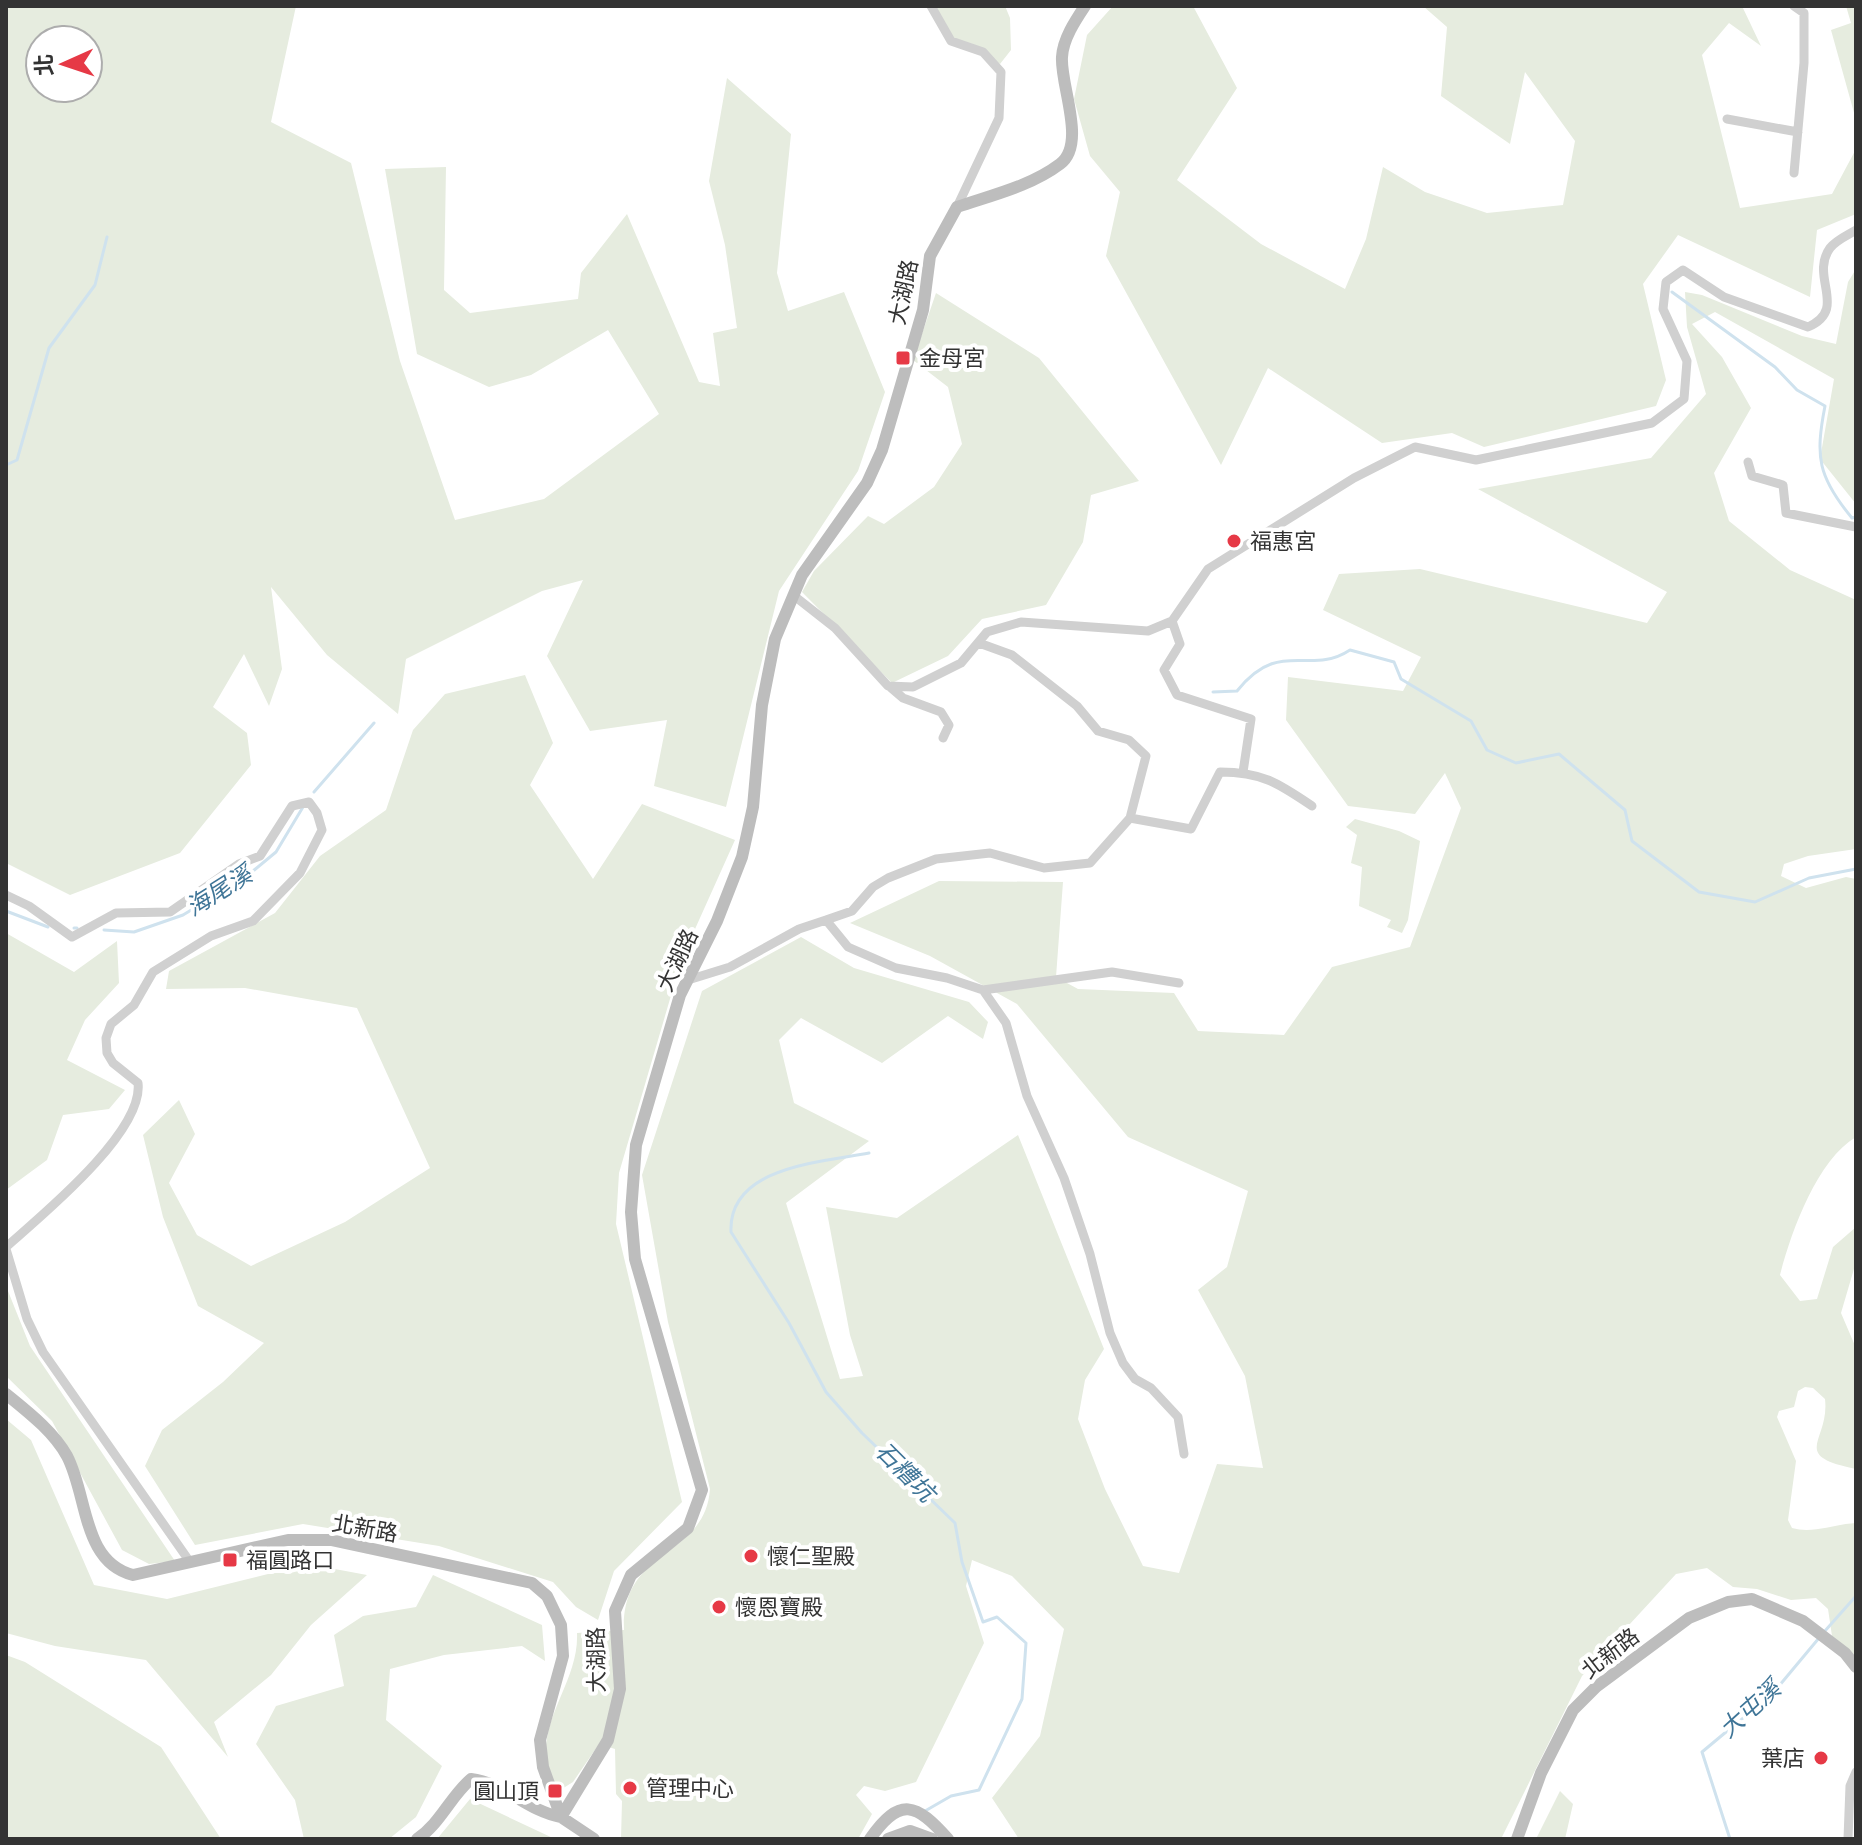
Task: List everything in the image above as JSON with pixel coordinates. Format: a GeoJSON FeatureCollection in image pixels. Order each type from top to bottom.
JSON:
{"type":"FeatureCollection","features":[{"type":"Feature","properties":{"kind":"street"},"geometry":{"type":"LineString","coordinates":[[931,6],[951,41],[983,52],[1001,72],[999,118],[957,207]]}},
{"type":"Feature","properties":{"kind":"street"},"geometry":{"type":"LineString","coordinates":[[957,207],[1031,181],[1064,162],[1071,149],[1072,121],[1062,75],[1062,52],[1085,6]]}},
{"type":"Feature","properties":{"kind":"street"},"geometry":{"type":"LineString","coordinates":[[1794,6],[1804,13],[1794,173]]}},
{"type":"Feature","properties":{"kind":"street"},"geometry":{"type":"LineString","coordinates":[[1727,119],[1798,132]]}},
{"type":"Feature","properties":{"kind":"street","name":"大湖路"},"geometry":{"type":"LineString","coordinates":[[561,1817],[608,1740],[620,1689],[615,1611],[620,1599],[631,1575],[688,1528],[702,1490],[635,1259],[631,1212],[636,1145],[680,995],[717,921],[742,857],[753,807],[762,705],[772,652],[802,575],[867,483],[882,450],[923,310],[930,256],[957,207]]}},
{"type":"Feature","properties":{"kind":"street"},"geometry":{"type":"LineString","coordinates":[[888,686],[913,687],[961,663],[987,632],[1021,622],[1148,631],[1172,621],[1208,569],[1354,478],[1415,447],[1476,460],[1652,423],[1684,399],[1687,361],[1663,309],[1666,282],[1683,270],[1724,297],[1808,327],[1820,321],[1829,309],[1824,258],[1831,245],[1856,230]]}},
{"type":"Feature","properties":{"kind":"street"},"geometry":{"type":"LineString","coordinates":[[1748,462],[1752,476],[1783,485],[1786,513],[1856,527]]}},
{"type":"Feature","properties":{"kind":"street"},"geometry":{"type":"LineString","coordinates":[[793,595],[835,628],[903,698],[941,712],[949,725],[943,738]]}},
{"type":"Feature","properties":{"kind":"street"},"geometry":{"type":"LineString","coordinates":[[1172,621],[1180,644],[1164,670],[1177,695],[1251,719],[1243,772]]}},
{"type":"Feature","properties":{"kind":"street"},"geometry":{"type":"LineString","coordinates":[[688,980],[730,967],[799,929],[852,911],[873,887],[936,859],[990,853],[1044,868],[1090,863],[1130,818],[1146,756],[1129,740],[1098,731],[1077,706],[1012,655],[979,643]]}},
{"type":"Feature","properties":{"kind":"street"},"geometry":{"type":"LineString","coordinates":[[1130,818],[1191,829],[1220,772],[1243,772],[1273,779],[1312,806]]}},
{"type":"Feature","properties":{"kind":"street"},"geometry":{"type":"LineString","coordinates":[[6,895],[29,906],[72,937],[116,913],[170,912],[239,864],[260,856],[292,806],[309,802],[317,813],[322,830],[300,873],[253,921],[211,936],[153,972],[134,1005],[111,1024],[106,1038],[107,1053],[113,1063],[138,1083],[140,1095],[119,1132],[82,1180],[6,1248],[27,1319],[43,1352],[190,1562]]}},
{"type":"Feature","properties":{"kind":"street"},"geometry":{"type":"LineString","coordinates":[[826,920],[848,947],[896,968],[947,978],[983,990],[1112,972],[1179,983]]}},
{"type":"Feature","properties":{"kind":"street"},"geometry":{"type":"LineString","coordinates":[[983,990],[1006,1023],[1027,1096],[1064,1178],[1090,1254],[1110,1333],[1123,1363],[1135,1379],[1151,1388],[1178,1417],[1184,1454]]}},
{"type":"Feature","properties":{"kind":"street","name":"北新路"},"geometry":{"type":"LineString","coordinates":[[6,1394],[53,1436],[68,1458],[101,1557],[117,1571],[133,1575],[288,1540],[331,1540],[532,1583],[547,1596],[561,1625],[563,1656],[540,1740],[548,1786],[561,1817]]}},
{"type":"Feature","properties":{"kind":"street","name":"北新路"},"geometry":{"type":"LineString","coordinates":[[1517,1839],[1558,1737],[1573,1710],[1596,1687],[1689,1618],[1728,1602],[1752,1599],[1803,1621],[1845,1653],[1856,1667]]}},
{"type":"Feature","properties":{"kind":"street"},"geometry":{"type":"LineString","coordinates":[[1848,1839],[1850,1786],[1856,1772]]}},
{"type":"Feature","properties":{"kind":"street"},"geometry":{"type":"LineString","coordinates":[[417,1839],[428,1832],[456,1791],[471,1779],[492,1782],[539,1814],[561,1817],[594,1839]]}},
{"type":"Feature","properties":{"kind":"street"},"geometry":{"type":"LineString","coordinates":[[870,1839],[883,1821],[896,1811],[911,1808],[927,1815],[948,1839]]}},
{"type":"Feature","properties":{"kind":"street"},"geometry":{"type":"LineString","coordinates":[[888,1839],[910,1831],[932,1839]]}},
{"type":"Feature","properties":{"kind":"shaded area"},"geometry":{"type":"Polygon","coordinates":[[[6,6],[296,6],[271,122],[351,163],[400,361],[455,520],[544,499],[659,414],[608,330],[531,375],[489,387],[417,354],[385,169],[446,167],[444,290],[470,313],[578,299],[581,273],[627,214],[699,382],[720,386],[713,333],[737,328],[725,245],[709,181],[727,78],[791,134],[777,273],[788,311],[844,292],[885,392],[858,471],[779,591],[726,807],[654,786],[667,720],[590,731],[547,656],[583,580],[542,591],[406,659],[398,714],[327,655],[271,587],[282,669],[269,706],[244,654],[213,707],[247,733],[251,765],[180,853],[70,895],[6,863],[6,6]]]}},
{"type":"Feature","properties":{"kind":"shaded area"},"geometry":{"type":"Polygon","coordinates":[[[935,6],[1005,6],[1010,18],[1011,50],[1000,64],[952,38],[935,6]]]}},
{"type":"Feature","properties":{"kind":"shaded area"},"geometry":{"type":"Polygon","coordinates":[[[1113,6],[1193,6],[1237,88],[1177,180],[1261,244],[1345,289],[1366,239],[1383,167],[1425,192],[1487,213],[1563,205],[1575,141],[1525,72],[1510,144],[1441,96],[1447,27],[1423,6],[1742,6],[1761,46],[1729,23],[1702,55],[1740,208],[1832,194],[1856,149],[1856,214],[1817,230],[1810,297],[1678,235],[1643,284],[1666,380],[1656,406],[1484,447],[1452,433],[1382,443],[1268,368],[1221,465],[1106,256],[1120,192],[1090,156],[1074,99],[1087,35],[1113,6]]]}},
{"type":"Feature","properties":{"kind":"shaded area"},"geometry":{"type":"Polygon","coordinates":[[[1846,6],[1856,6],[1856,120],[1831,30],[1851,23],[1846,6]]]}},
{"type":"Feature","properties":{"kind":"shaded area"},"geometry":{"type":"Polygon","coordinates":[[[1856,269],[1856,504],[1820,459],[1834,379],[1715,312],[1692,324],[1722,357],[1751,408],[1714,473],[1729,521],[1790,570],[1856,600],[1856,849],[1808,856],[1784,864],[1781,876],[1806,888],[1846,877],[1856,879],[1856,1137],[1829,1162],[1818,1179],[1791,1239],[1780,1275],[1800,1301],[1817,1299],[1833,1247],[1856,1227],[1856,1262],[1841,1313],[1856,1348],[1856,1469],[1835,1464],[1818,1452],[1825,1399],[1813,1388],[1805,1387],[1798,1391],[1794,1407],[1779,1411],[1777,1417],[1796,1461],[1788,1520],[1792,1528],[1816,1529],[1856,1523],[1856,1660],[1832,1636],[1828,1609],[1816,1598],[1791,1600],[1757,1589],[1733,1587],[1707,1568],[1676,1574],[1582,1676],[1501,1839],[1019,1839],[992,1798],[1040,1736],[1064,1629],[1012,1576],[972,1560],[966,1586],[984,1643],[916,1782],[885,1791],[864,1786],[856,1795],[872,1814],[858,1839],[621,1839],[622,1801],[616,1794],[615,1749],[599,1744],[573,1782],[557,1792],[546,1755],[547,1740],[550,1724],[573,1665],[577,1633],[624,1630],[627,1603],[635,1583],[694,1529],[705,1512],[710,1489],[668,1322],[642,1175],[702,991],[801,937],[854,968],[969,1002],[988,1022],[983,1039],[948,1016],[882,1063],[801,1018],[779,1040],[794,1103],[869,1141],[786,1203],[840,1379],[863,1376],[850,1335],[826,1207],[897,1218],[1018,1135],[1104,1349],[1085,1380],[1078,1419],[1105,1489],[1143,1566],[1179,1573],[1217,1464],[1263,1468],[1245,1376],[1198,1290],[1227,1267],[1248,1191],[1128,1137],[1017,1004],[930,956],[850,923],[939,881],[1063,882],[1056,977],[1078,989],[1174,993],[1198,1031],[1284,1035],[1332,967],[1410,947],[1461,808],[1445,773],[1415,814],[1348,806],[1286,720],[1288,677],[1403,691],[1421,657],[1323,610],[1339,574],[1420,569],[1647,623],[1667,592],[1478,489],[1651,458],[1706,394],[1687,327],[1685,292],[1702,295],[1802,336],[1836,344],[1848,282],[1856,269]]]}},
{"type":"Feature","properties":{"kind":"shaded area"},"geometry":{"type":"Polygon","coordinates":[[[936,293],[1039,358],[1139,481],[1091,495],[1083,542],[1046,605],[982,619],[948,656],[892,683],[802,592],[814,571],[868,516],[884,524],[934,487],[962,444],[948,387],[913,360],[936,293]]]}},
{"type":"Feature","properties":{"kind":"shaded area"},"geometry":{"type":"Polygon","coordinates":[[[525,675],[553,743],[530,785],[593,879],[642,804],[735,840],[682,958],[619,1173],[616,1224],[682,1502],[614,1571],[598,1620],[576,1607],[553,1582],[439,1546],[303,1524],[195,1545],[145,1466],[162,1430],[223,1382],[264,1343],[198,1306],[163,1217],[143,1135],[179,1100],[195,1134],[169,1183],[197,1235],[251,1266],[345,1222],[430,1168],[357,1008],[245,988],[166,989],[169,971],[275,913],[320,856],[386,810],[413,730],[445,694],[525,675]]]}},
{"type":"Feature","properties":{"kind":"shaded area"},"geometry":{"type":"Polygon","coordinates":[[[1355,819],[1399,831],[1420,841],[1408,920],[1402,933],[1387,927],[1391,920],[1359,906],[1362,867],[1351,863],[1357,835],[1346,827],[1355,819]]]}},
{"type":"Feature","properties":{"kind":"shaded area"},"geometry":{"type":"Polygon","coordinates":[[[6,933],[74,972],[117,941],[119,983],[85,1020],[67,1060],[125,1090],[109,1109],[63,1115],[47,1160],[6,1190],[6,933]]]}},
{"type":"Feature","properties":{"kind":"shaded area"},"geometry":{"type":"Polygon","coordinates":[[[6,1286],[30,1346],[175,1561],[149,1564],[122,1550],[52,1421],[6,1376],[6,1286]]]}},
{"type":"Feature","properties":{"kind":"shaded area"},"geometry":{"type":"Polygon","coordinates":[[[6,1419],[31,1440],[94,1585],[167,1599],[308,1564],[367,1575],[311,1625],[271,1675],[214,1722],[228,1757],[146,1660],[55,1646],[6,1633],[6,1419]]]}},
{"type":"Feature","properties":{"kind":"shaded area"},"geometry":{"type":"Polygon","coordinates":[[[433,1575],[542,1625],[545,1661],[522,1646],[444,1655],[390,1669],[386,1720],[442,1766],[416,1817],[389,1839],[304,1839],[295,1800],[256,1744],[276,1706],[344,1686],[334,1635],[363,1616],[416,1607],[433,1575]]]}},
{"type":"Feature","properties":{"kind":"shaded area"},"geometry":{"type":"Polygon","coordinates":[[[6,1655],[25,1662],[161,1747],[221,1839],[6,1839],[6,1655]]]}},
{"type":"Feature","properties":{"kind":"shaded area"},"geometry":{"type":"Polygon","coordinates":[[[1560,1791],[1573,1804],[1565,1839],[1536,1839],[1560,1791]]]}},
{"type":"Feature","properties":{"kind":"shaded area"},"geometry":{"type":"Polygon","coordinates":[[[470,1799],[555,1839],[437,1839],[470,1799]]]}},
{"type":"Feature","properties":{"kind":"waterway"},"geometry":{"type":"LineString","coordinates":[[6,465],[17,460],[49,348],[95,285],[107,237]]}},
{"type":"Feature","properties":{"kind":"waterway"},"geometry":{"type":"LineString","coordinates":[[1672,292],[1775,367],[1797,390],[1825,406],[1820,439],[1822,466],[1841,504],[1852,518],[1856,517]]}},
{"type":"Feature","properties":{"kind":"waterway"},"geometry":{"type":"LineString","coordinates":[[1213,692],[1237,691],[1253,675],[1281,661],[1321,660],[1350,650],[1394,662],[1401,679],[1471,721],[1487,750],[1516,763],[1559,754],[1625,810],[1632,841],[1699,892],[1755,902],[1809,878],[1856,869]]}},
{"type":"Feature","properties":{"kind":"waterway","name":"海尾溪"},"geometry":{"type":"LineString","coordinates":[[314,792],[374,723]]}},
{"type":"Feature","properties":{"kind":"waterway","name":"海尾溪"},"geometry":{"type":"LineString","coordinates":[[104,930],[134,932],[183,915],[247,876],[276,852],[303,807]]}},
{"type":"Feature","properties":{"kind":"waterway","name":"海尾溪"},"geometry":{"type":"LineString","coordinates":[[6,911],[48,927]]}},
{"type":"Feature","properties":{"kind":"waterway","name":"石糟坑"},"geometry":{"type":"LineString","coordinates":[[869,1153],[804,1165],[761,1180],[745,1193],[734,1210],[731,1232],[789,1323],[826,1392],[862,1433],[955,1523],[962,1562],[983,1622],[997,1617],[1026,1643],[1022,1699],[979,1790],[951,1796],[925,1811]]}},
{"type":"Feature","properties":{"kind":"waterway","name":"大屯溪"},"geometry":{"type":"LineString","coordinates":[[1824,1632],[1856,1596]]}},
{"type":"Feature","properties":{"kind":"waterway","name":"大屯溪"},"geometry":{"type":"LineString","coordinates":[[1730,1839],[1702,1752],[1774,1692],[1819,1638]]}},
{"type":"Feature","properties":{"kind":"place","name":"金母宮"},"geometry":{"type":"Point","coordinates":[903,358]}},
{"type":"Feature","properties":{"kind":"place","name":"福惠宮"},"geometry":{"type":"Point","coordinates":[1234,541]}},
{"type":"Feature","properties":{"kind":"place","name":"懷仁聖殿"},"geometry":{"type":"Point","coordinates":[751,1556]}},
{"type":"Feature","properties":{"kind":"place","name":"福圓路口"},"geometry":{"type":"Point","coordinates":[230,1560]}},
{"type":"Feature","properties":{"kind":"place","name":"懷恩寶殿"},"geometry":{"type":"Point","coordinates":[719,1607]}},
{"type":"Feature","properties":{"kind":"place","name":"葉店"},"geometry":{"type":"Point","coordinates":[1821,1758]}},
{"type":"Feature","properties":{"kind":"place","name":"管理中心"},"geometry":{"type":"Point","coordinates":[630,1788]}},
{"type":"Feature","properties":{"kind":"place","name":"圓山頂"},"geometry":{"type":"Point","coordinates":[555,1791]}}]}
